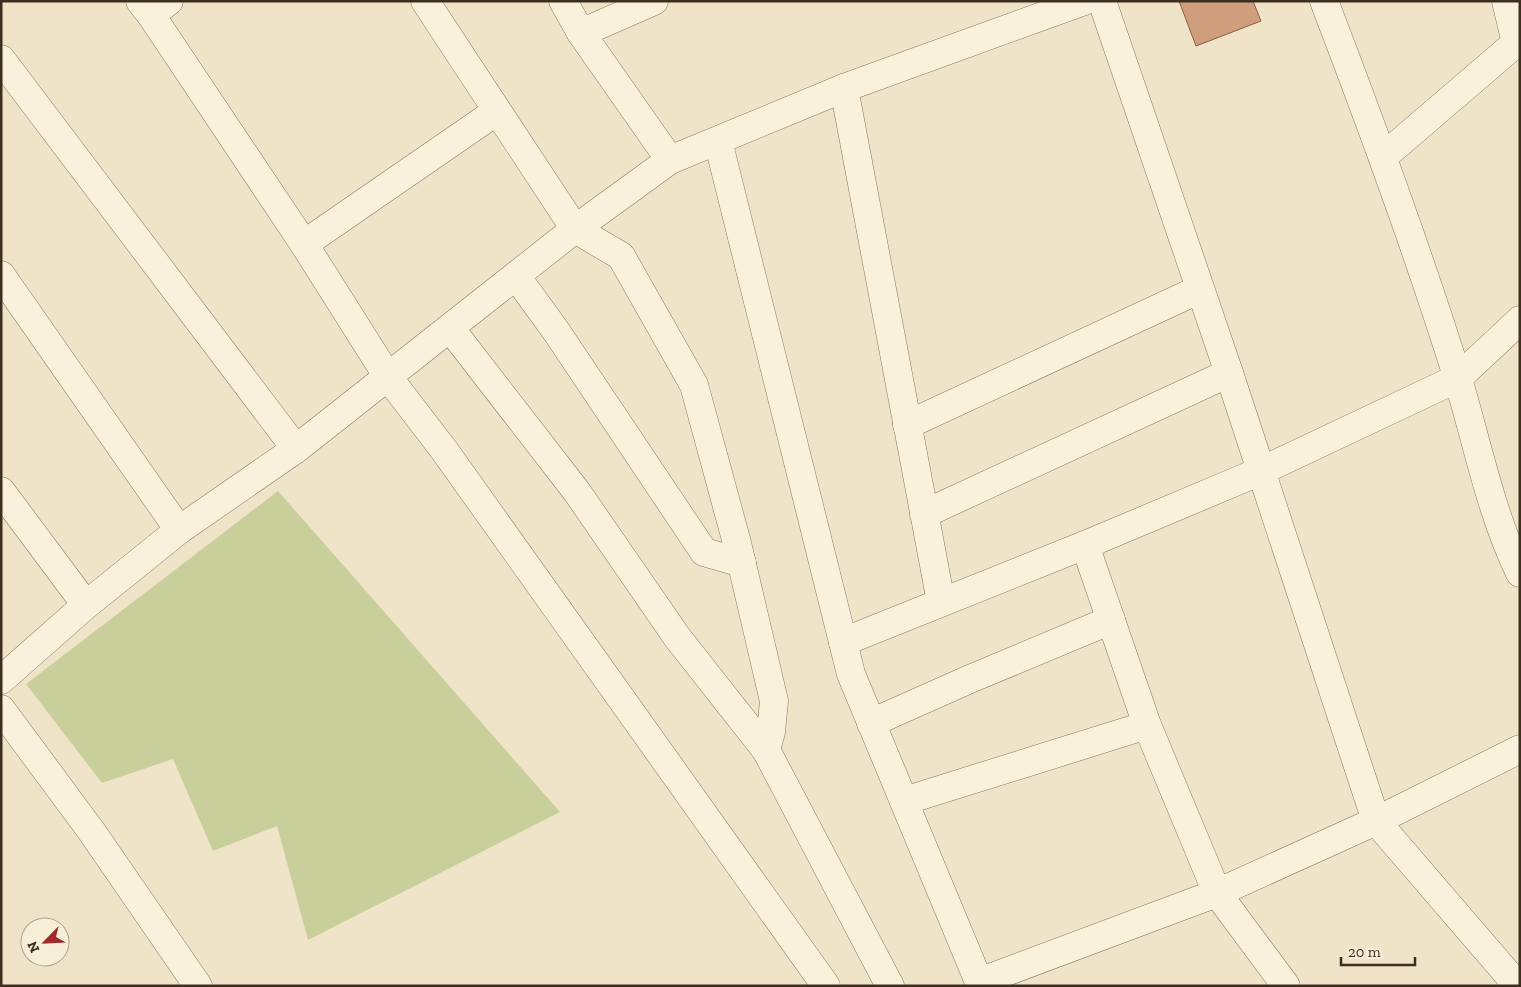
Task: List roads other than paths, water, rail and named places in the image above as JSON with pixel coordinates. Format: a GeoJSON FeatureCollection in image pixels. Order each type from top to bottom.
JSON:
{"type":"FeatureCollection","features":[{"type":"Feature","properties":{"kind":"street"},"geometry":{"type":"LineString","coordinates":[[425,1],[575,229],[621,256],[694,385],[742,563],[774,701],[771,732],[766,750]]}},
{"type":"Feature","properties":{"kind":"street"},"geometry":{"type":"LineString","coordinates":[[563,1],[581,33],[670,160]]}},
{"type":"Feature","properties":{"kind":"street"},"geometry":{"type":"LineString","coordinates":[[581,33],[654,1]]}},
{"type":"Feature","properties":{"kind":"street"},"geometry":{"type":"LineString","coordinates":[[1,680],[86,605],[179,530],[296,450],[575,229],[670,160],[844,88],[1084,1]]}},
{"type":"Feature","properties":{"kind":"street"},"geometry":{"type":"LineString","coordinates":[[1102,1],[1261,470],[1376,821],[1518,986]]}},
{"type":"Feature","properties":{"kind":"street"},"geometry":{"type":"LineString","coordinates":[[1324,1],[1383,157],[1513,540],[1520,573]]}},
{"type":"Feature","properties":{"kind":"street"},"geometry":{"type":"LineString","coordinates":[[1383,157],[1518,41],[1506,1]]}},
{"type":"Feature","properties":{"kind":"street"},"geometry":{"type":"LineString","coordinates":[[153,6],[388,377],[444,450],[826,986]]}},
{"type":"Feature","properties":{"kind":"street"},"geometry":{"type":"LineString","coordinates":[[1,59],[296,450]]}},
{"type":"Feature","properties":{"kind":"street"},"geometry":{"type":"LineString","coordinates":[[844,88],[941,602]]}},
{"type":"Feature","properties":{"kind":"street"},"geometry":{"type":"LineString","coordinates":[[304,244],[497,111]]}},
{"type":"Feature","properties":{"kind":"street"},"geometry":{"type":"LineString","coordinates":[[718,141],[851,674],[980,984],[1217,893],[1376,821],[1520,749]]}},
{"type":"Feature","properties":{"kind":"street"},"geometry":{"type":"LineString","coordinates":[[1,275],[179,530]]}},
{"type":"Feature","properties":{"kind":"street"},"geometry":{"type":"LineString","coordinates":[[516,276],[566,346],[704,552],[742,563]]}},
{"type":"Feature","properties":{"kind":"street"},"geometry":{"type":"LineString","coordinates":[[907,425],[1200,289]]}},
{"type":"Feature","properties":{"kind":"street"},"geometry":{"type":"LineString","coordinates":[[843,642],[1085,545],[1261,470],[1458,378],[1520,320]]}},
{"type":"Feature","properties":{"kind":"street"},"geometry":{"type":"LineString","coordinates":[[450,328],[577,492],[677,636],[766,750],[890,986]]}},
{"type":"Feature","properties":{"kind":"street"},"geometry":{"type":"LineString","coordinates":[[924,514],[1228,373]]}},
{"type":"Feature","properties":{"kind":"street"},"geometry":{"type":"LineString","coordinates":[[1,490],[86,605]]}},
{"type":"Feature","properties":{"kind":"street"},"geometry":{"type":"LineString","coordinates":[[1085,545],[1147,725],[1217,893],[1286,986]]}},
{"type":"Feature","properties":{"kind":"street"},"geometry":{"type":"LineString","coordinates":[[872,723],[970,679],[1111,620]]}},
{"type":"Feature","properties":{"kind":"street"},"geometry":{"type":"LineString","coordinates":[[1,709],[92,832],[198,986]]}},
{"type":"Feature","properties":{"kind":"street"},"geometry":{"type":"LineString","coordinates":[[904,801],[1147,725]]}}]}
